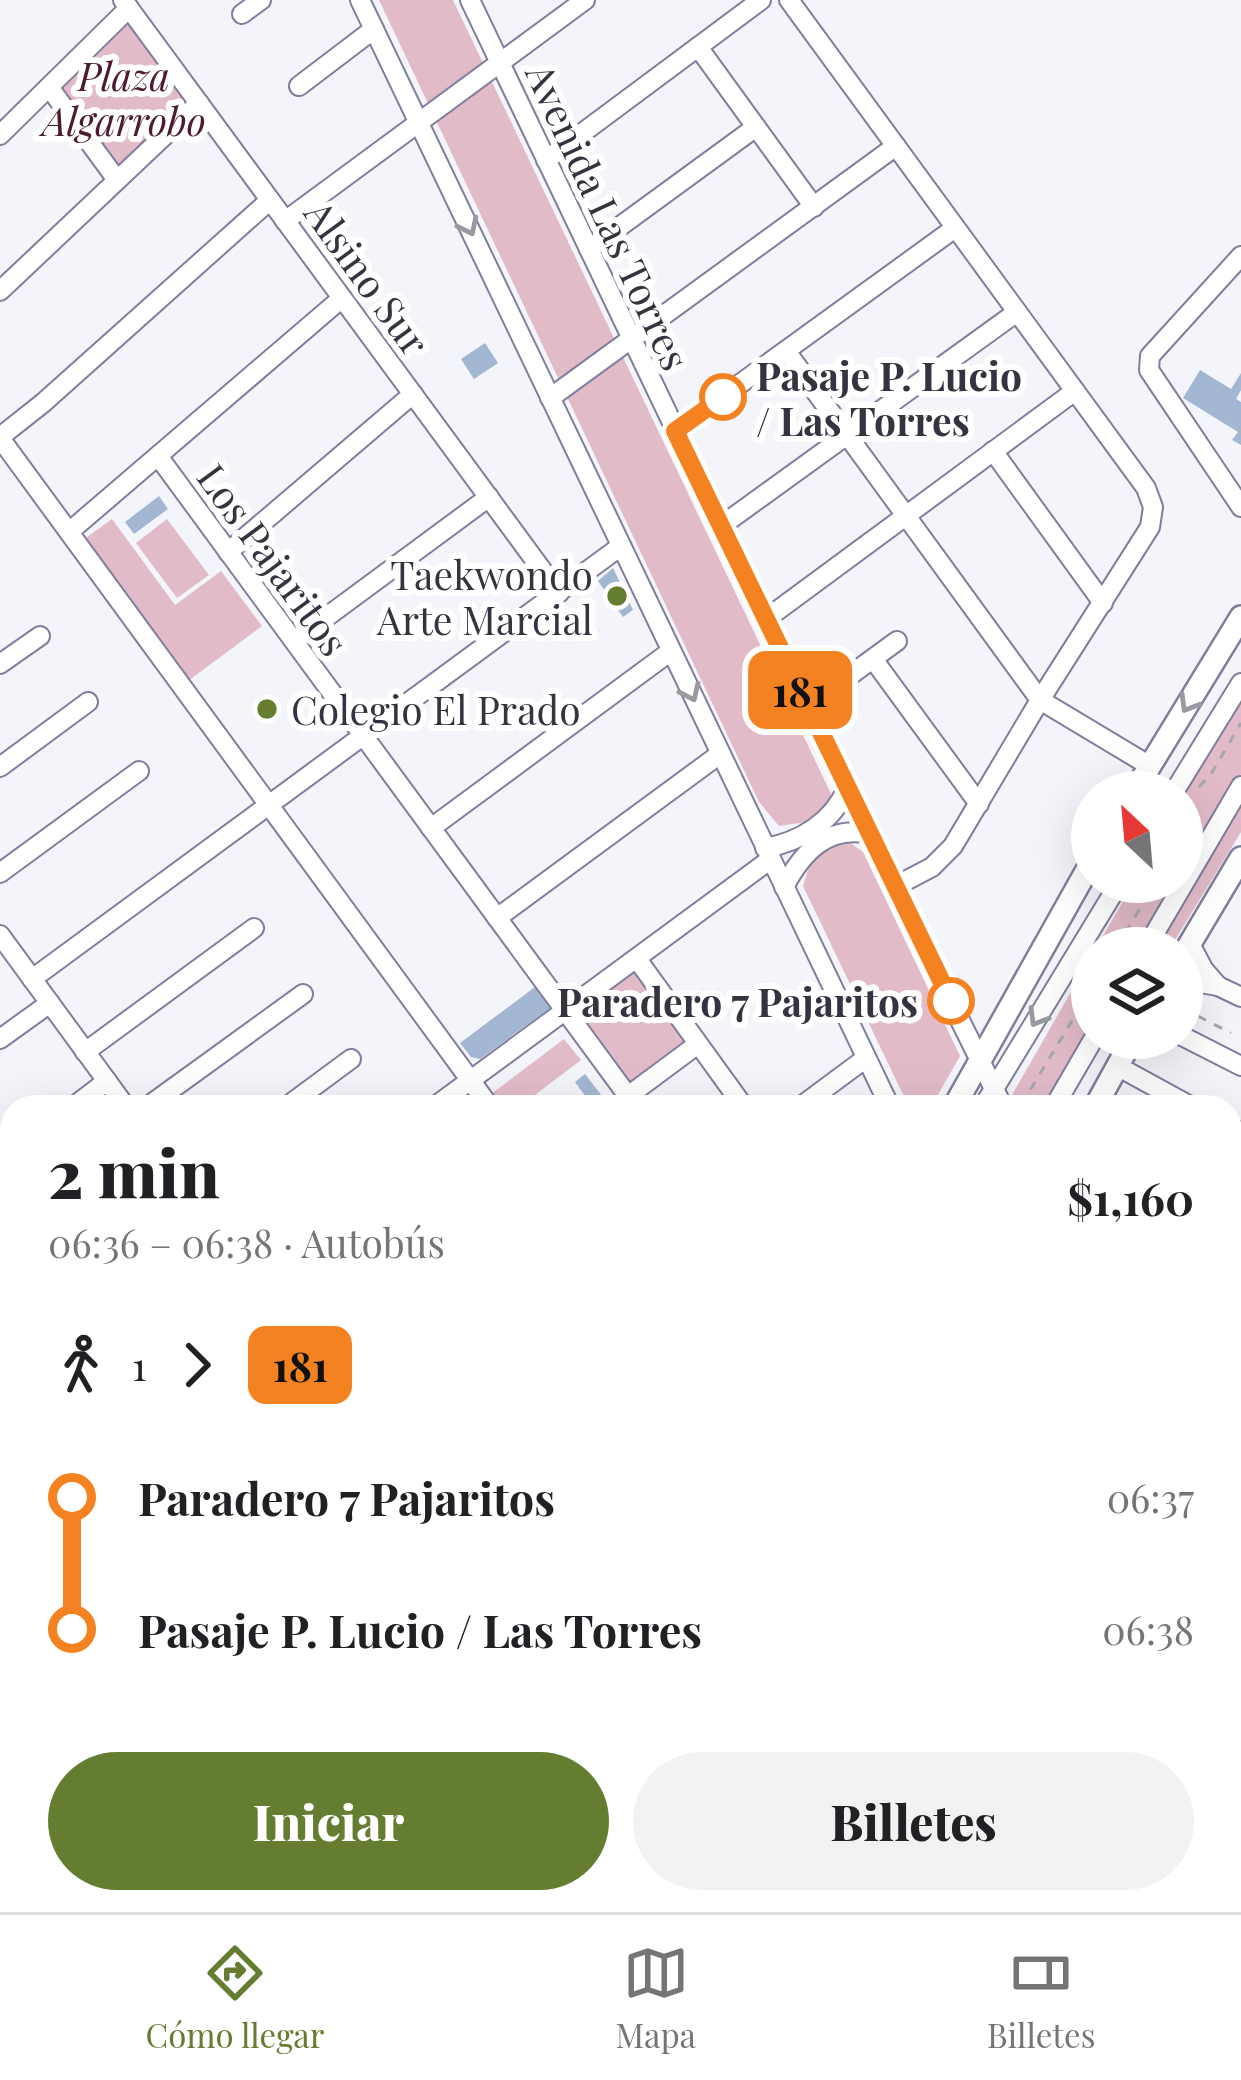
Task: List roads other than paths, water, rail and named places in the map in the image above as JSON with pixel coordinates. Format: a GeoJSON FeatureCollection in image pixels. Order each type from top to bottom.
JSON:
{"type":"FeatureCollection","features":[{"type":"Feature","properties":{"kind":"main road"},"geometry":{"type":"LineString","coordinates":[[1147,771],[1241,616]]}},
{"type":"Feature","properties":{"kind":"main road"},"geometry":{"type":"LineString","coordinates":[[1200,927],[1241,858]]}},
{"type":"Feature","properties":{"kind":"main road"},"geometry":{"type":"LineString","coordinates":[[960,1095],[1071,899]]}},
{"type":"Feature","properties":{"kind":"main road"},"geometry":{"type":"LineString","coordinates":[[1101,1095],[1121,1059]]}},
{"type":"Feature","properties":{"kind":"street"},"geometry":{"type":"LineString","coordinates":[[242,14],[261,0]]}},
{"type":"Feature","properties":{"kind":"street"},"geometry":{"type":"LineString","coordinates":[[360,0],[884,1095]]}},
{"type":"Feature","properties":{"kind":"street","name":"Avenida Las Torres"},"geometry":{"type":"LineString","coordinates":[[470,0],[997,1095]]}},
{"type":"Feature","properties":{"kind":"street"},"geometry":{"type":"LineString","coordinates":[[285,220],[585,0]]}},
{"type":"Feature","properties":{"kind":"street"},"geometry":{"type":"LineString","coordinates":[[546,160],[761,0]]}},
{"type":"Feature","properties":{"kind":"street"},"geometry":{"type":"LineString","coordinates":[[789,0],[1146,488],[1154,507],[1150,527],[947,854],[894,887]]}},
{"type":"Feature","properties":{"kind":"street"},"geometry":{"type":"LineString","coordinates":[[0,136],[126,4]]}},
{"type":"Feature","properties":{"kind":"street","name":"Alsino Sur"},"geometry":{"type":"LineString","coordinates":[[126,4],[559,592]]}},
{"type":"Feature","properties":{"kind":"street"},"geometry":{"type":"LineString","coordinates":[[299,86],[374,29]]}},
{"type":"Feature","properties":{"kind":"street"},"geometry":{"type":"LineString","coordinates":[[698,47],[814,207]]}},
{"type":"Feature","properties":{"kind":"street"},"geometry":{"type":"LineString","coordinates":[[49,87],[117,180]]}},
{"type":"Feature","properties":{"kind":"street"},"geometry":{"type":"LineString","coordinates":[[0,291],[199,103]]}},
{"type":"Feature","properties":{"kind":"street"},"geometry":{"type":"LineString","coordinates":[[589,250],[756,127]]}},
{"type":"Feature","properties":{"kind":"street"},"geometry":{"type":"LineString","coordinates":[[550,398],[896,146]]}},
{"type":"Feature","properties":{"kind":"street"},"geometry":{"type":"LineString","coordinates":[[270,200],[0,438],[481,1095]]}},
{"type":"Feature","properties":{"kind":"street"},"geometry":{"type":"LineString","coordinates":[[675,431],[955,228]]}},
{"type":"Feature","properties":{"kind":"street"},"geometry":{"type":"LineString","coordinates":[[1241,256],[1150,356],[1149,370],[1241,507]]}},
{"type":"Feature","properties":{"kind":"street"},"geometry":{"type":"LineString","coordinates":[[69,532],[342,298]]}},
{"type":"Feature","properties":{"kind":"street"},"geometry":{"type":"LineString","coordinates":[[722,526],[1017,312]]}},
{"type":"Feature","properties":{"kind":"street"},"geometry":{"type":"LineString","coordinates":[[786,351],[1040,700],[1150,766]]}},
{"type":"Feature","properties":{"kind":"street"},"geometry":{"type":"LineString","coordinates":[[766,619],[1075,391]]}},
{"type":"Feature","properties":{"kind":"street"},"geometry":{"type":"LineString","coordinates":[[228,552],[413,394]]}},
{"type":"Feature","properties":{"kind":"street"},"geometry":{"type":"LineString","coordinates":[[993,451],[1103,603]]}},
{"type":"Feature","properties":{"kind":"street","name":"Los Pajaritos"},"geometry":{"type":"LineString","coordinates":[[158,456],[627,1095]]}},
{"type":"Feature","properties":{"kind":"street"},"geometry":{"type":"LineString","coordinates":[[293,641],[489,497]]}},
{"type":"Feature","properties":{"kind":"street"},"geometry":{"type":"LineString","coordinates":[[32,979],[621,546]]}},
{"type":"Feature","properties":{"kind":"street"},"geometry":{"type":"LineString","coordinates":[[0,664],[40,636]]}},
{"type":"Feature","properties":{"kind":"street"},"geometry":{"type":"LineString","coordinates":[[808,706],[897,641]]}},
{"type":"Feature","properties":{"kind":"street"},"geometry":{"type":"LineString","coordinates":[[431,828],[671,651]]}},
{"type":"Feature","properties":{"kind":"street"},"geometry":{"type":"LineString","coordinates":[[873,659],[979,804]]}},
{"type":"Feature","properties":{"kind":"street"},"geometry":{"type":"LineString","coordinates":[[1195,771],[1241,682]]}},
{"type":"Feature","properties":{"kind":"street"},"geometry":{"type":"LineString","coordinates":[[0,767],[88,702]]}},
{"type":"Feature","properties":{"kind":"street"},"geometry":{"type":"LineString","coordinates":[[497,918],[720,754]]}},
{"type":"Feature","properties":{"kind":"street"},"geometry":{"type":"LineString","coordinates":[[0,873],[139,771]]}},
{"type":"Feature","properties":{"kind":"street"},"geometry":{"type":"LineString","coordinates":[[1158,927],[1241,786]]}},
{"type":"Feature","properties":{"kind":"street"},"geometry":{"type":"LineString","coordinates":[[450,1095],[637,958],[768,854],[808,833],[838,807],[847,788]]}},
{"type":"Feature","properties":{"kind":"street"},"geometry":{"type":"LineString","coordinates":[[784,887],[800,860],[819,842],[839,833],[869,834]]}},
{"type":"Feature","properties":{"kind":"street"},"geometry":{"type":"LineString","coordinates":[[1001,1095],[1108,903]]}},
{"type":"Feature","properties":{"kind":"street"},"geometry":{"type":"LineString","coordinates":[[86,1052],[254,928]]}},
{"type":"Feature","properties":{"kind":"street"},"geometry":{"type":"LineString","coordinates":[[0,935],[117,1095]]}},
{"type":"Feature","properties":{"kind":"street"},"geometry":{"type":"LineString","coordinates":[[637,958],[735,1095]]}},
{"type":"Feature","properties":{"kind":"street"},"geometry":{"type":"LineString","coordinates":[[1203,969],[1218,986]]}},
{"type":"Feature","properties":{"kind":"street"},"geometry":{"type":"LineString","coordinates":[[1203,984],[1241,998]]}},
{"type":"Feature","properties":{"kind":"street"},"geometry":{"type":"LineString","coordinates":[[164,1095],[303,994]]}},
{"type":"Feature","properties":{"kind":"street"},"geometry":{"type":"LineString","coordinates":[[0,1040],[50,1003]]}},
{"type":"Feature","properties":{"kind":"street"},"geometry":{"type":"LineString","coordinates":[[640,1095],[698,1044]]}},
{"type":"Feature","properties":{"kind":"street"},"geometry":{"type":"LineString","coordinates":[[1203,1047],[1241,1066]]}},
{"type":"Feature","properties":{"kind":"street"},"geometry":{"type":"LineString","coordinates":[[816,1095],[866,1058]]}},
{"type":"Feature","properties":{"kind":"street"},"geometry":{"type":"LineString","coordinates":[[302,1095],[351,1059]]}},
{"type":"Feature","properties":{"kind":"street"},"geometry":{"type":"LineString","coordinates":[[1061,1095],[1082,1059]]}},
{"type":"Feature","properties":{"kind":"street"},"geometry":{"type":"LineString","coordinates":[[1117,1066],[1170,1095]]}},
{"type":"Feature","properties":{"kind":"street"},"geometry":{"type":"LineString","coordinates":[[89,1095],[107,1081]]}},
{"type":"Feature","properties":{"kind":"place","name":"Pasaje P. Lucio / Las Torres"},"geometry":{"type":"Point","coordinates":[723,397]}},
{"type":"Feature","properties":{"kind":"place","name":"Taekwondo Arte Marcial"},"geometry":{"type":"Point","coordinates":[617,596]}},
{"type":"Feature","properties":{"kind":"place","name":"Colegio El Prado"},"geometry":{"type":"Point","coordinates":[267,709]}},
{"type":"Feature","properties":{"kind":"place","name":"Paradero 7 Pajaritos"},"geometry":{"type":"Point","coordinates":[951,1001]}},
{"type":"Feature","properties":{"kind":"park label","name":"Plaza Algarrobo"},"geometry":{"type":"Point","coordinates":[124,98]}}]}
